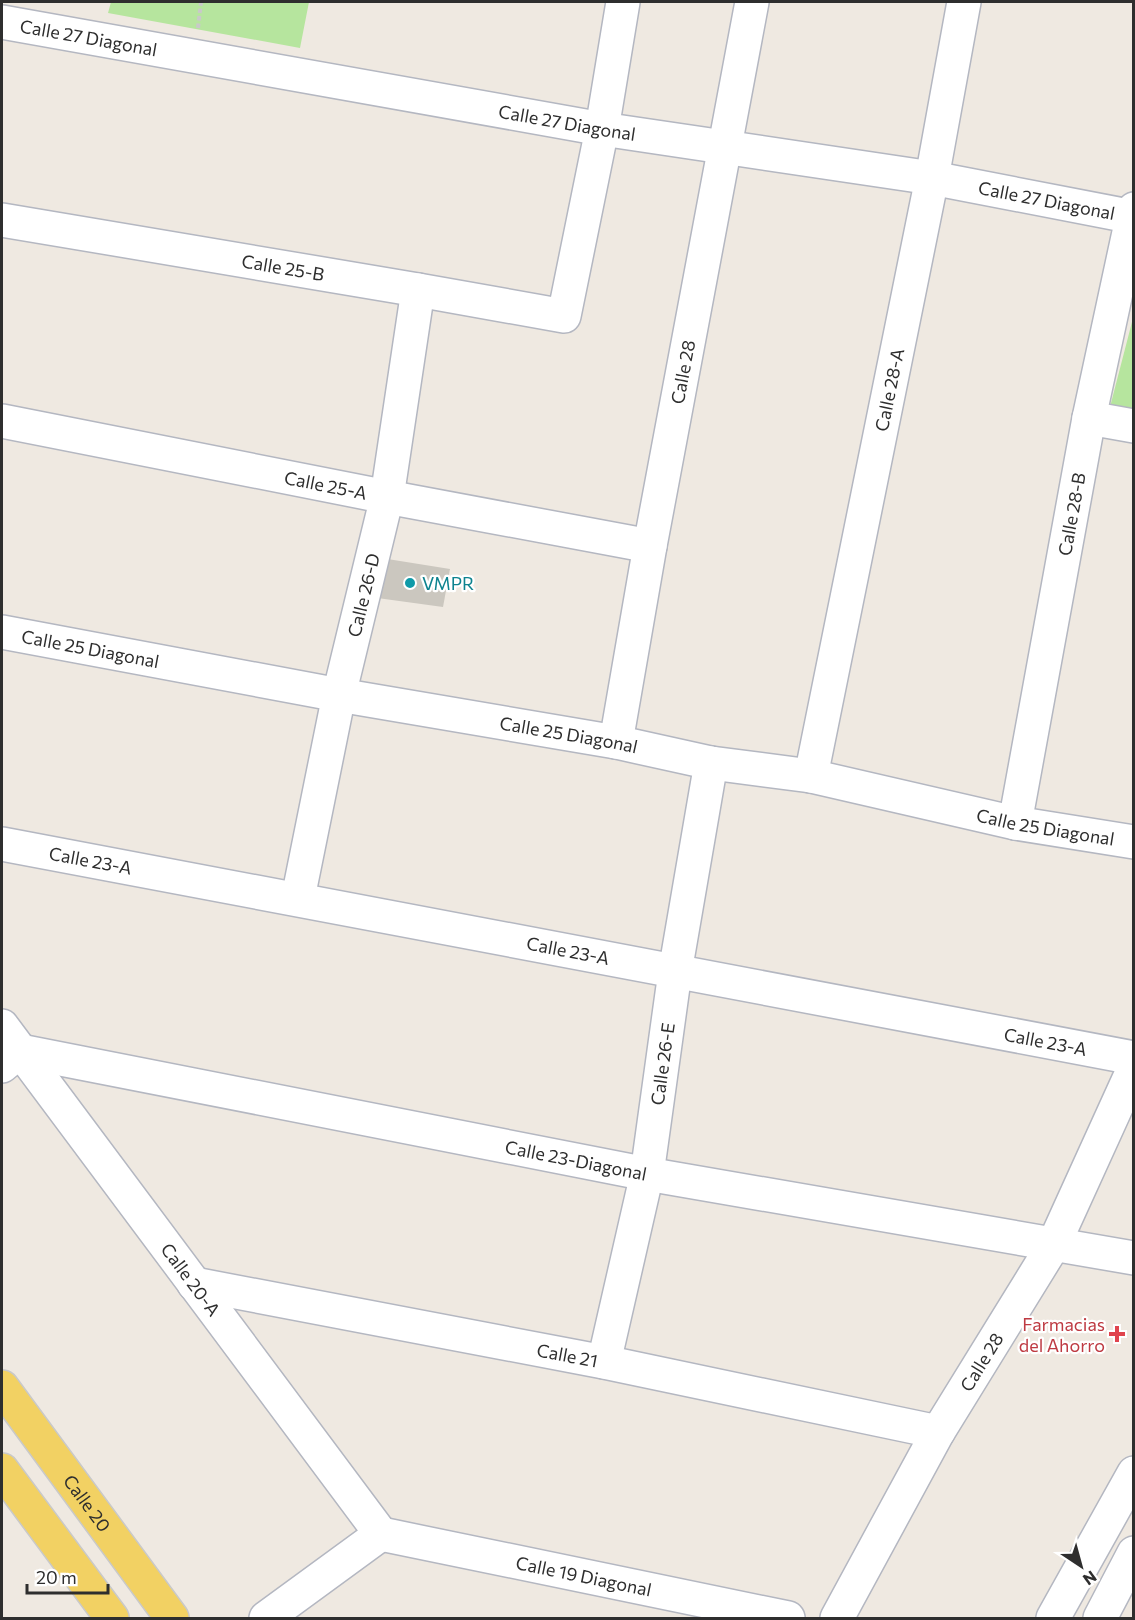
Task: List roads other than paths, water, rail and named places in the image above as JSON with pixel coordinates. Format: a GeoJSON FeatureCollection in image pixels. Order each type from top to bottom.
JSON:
{"type":"FeatureCollection","features":[{"type":"Feature","properties":{"kind":"main road","name":"Calle 20"},"geometry":{"type":"LineString","coordinates":[[2,1387],[172,1618]]}},
{"type":"Feature","properties":{"kind":"main road"},"geometry":{"type":"LineString","coordinates":[[2,1470],[112,1618]]}},
{"type":"Feature","properties":{"kind":"street"},"geometry":{"type":"LineString","coordinates":[[602,129],[623,2]]}},
{"type":"Feature","properties":{"kind":"street","name":"Calle 28"},"geometry":{"type":"LineString","coordinates":[[616,742],[650,546],[752,2]]}},
{"type":"Feature","properties":{"kind":"street","name":"Calle 28-A"},"geometry":{"type":"LineString","coordinates":[[811,776],[932,178],[964,2]]}},
{"type":"Feature","properties":{"kind":"street","name":"Calle 27 Diagonal"},"geometry":{"type":"LineString","coordinates":[[2,24],[602,129],[932,178],[1133,214]]}},
{"type":"Feature","properties":{"kind":"street","name":"Calle 25-B"},"geometry":{"type":"LineString","coordinates":[[2,220],[564,316],[602,129]]}},
{"type":"Feature","properties":{"kind":"street","name":"Calle 28-B"},"geometry":{"type":"LineString","coordinates":[[1015,823],[1089,418],[1133,214]]}},
{"type":"Feature","properties":{"kind":"street","name":"Calle 26-D"},"geometry":{"type":"LineString","coordinates":[[298,898],[339,695],[387,497],[418,290]]}},
{"type":"Feature","properties":{"kind":"street"},"geometry":{"type":"LineString","coordinates":[[1089,418],[1134,426]]}},
{"type":"Feature","properties":{"kind":"street","name":"Calle 25-A"},"geometry":{"type":"LineString","coordinates":[[2,421],[650,546]]}},
{"type":"Feature","properties":{"kind":"street","name":"Calle 25 Diagonal"},"geometry":{"type":"LineString","coordinates":[[2,632],[339,695],[616,742],[711,763],[811,776],[1015,823],[1134,842]]}},
{"type":"Feature","properties":{"kind":"street","name":"Calle 26-E"},"geometry":{"type":"LineString","coordinates":[[604,1362],[647,1174],[675,972],[711,763]]}},
{"type":"Feature","properties":{"kind":"street","name":"Calle 23-A"},"geometry":{"type":"LineString","coordinates":[[2,844],[298,898],[675,972],[1134,1058]]}},
{"type":"Feature","properties":{"kind":"street","name":"Calle 23-Diagonal"},"geometry":{"type":"LineString","coordinates":[[8,1048],[647,1174],[1134,1258]]}},
{"type":"Feature","properties":{"kind":"street","name":"Calle 20-A"},"geometry":{"type":"LineString","coordinates":[[8,1048],[195,1284],[381,1534]]}},
{"type":"Feature","properties":{"kind":"street","name":"Calle 28"},"geometry":{"type":"LineString","coordinates":[[837,1618],[938,1432],[1054,1244],[1134,1068]]}},
{"type":"Feature","properties":{"kind":"street","name":"Calle 21"},"geometry":{"type":"LineString","coordinates":[[195,1284],[604,1362],[938,1432]]}},
{"type":"Feature","properties":{"kind":"street"},"geometry":{"type":"LineString","coordinates":[[1053,1618],[1134,1473]]}},
{"type":"Feature","properties":{"kind":"street"},"geometry":{"type":"LineString","coordinates":[[266,1618],[381,1534]]}},
{"type":"Feature","properties":{"kind":"street","name":"Calle 19 Diagonal"},"geometry":{"type":"LineString","coordinates":[[381,1534],[788,1618]]}},
{"type":"Feature","properties":{"kind":"street"},"geometry":{"type":"LineString","coordinates":[[1100,1618],[1134,1554]]}},
{"type":"Feature","properties":{"kind":"place","name":"VMPR"},"geometry":{"type":"Point","coordinates":[410,583]}},
{"type":"Feature","properties":{"kind":"place","name":"Farmacias del Ahorro"},"geometry":{"type":"Point","coordinates":[1117,1334]}}]}
